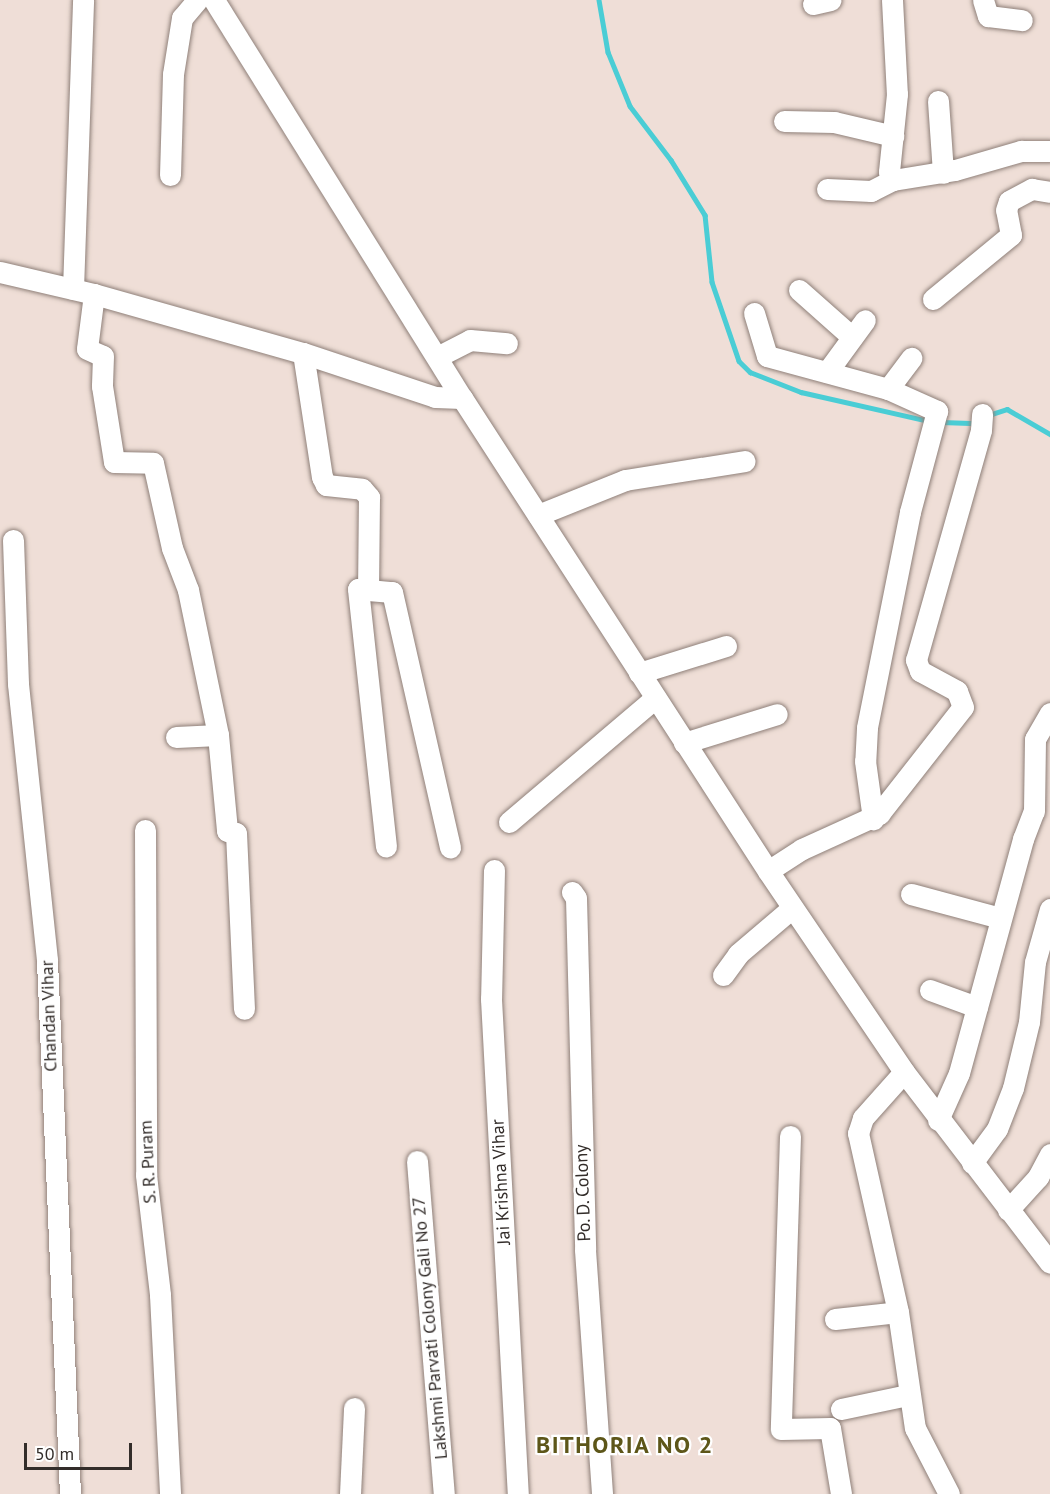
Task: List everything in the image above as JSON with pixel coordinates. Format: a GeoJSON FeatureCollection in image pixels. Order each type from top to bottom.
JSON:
{"type":"FeatureCollection","features":[{"type":"Feature","properties":{"kind":"street"},"geometry":{"type":"LineString","coordinates":[[73,289],[83,0]]}},
{"type":"Feature","properties":{"kind":"street"},"geometry":{"type":"LineString","coordinates":[[170,175],[173,74],[182,18],[197,0]]}},
{"type":"Feature","properties":{"kind":"street"},"geometry":{"type":"LineString","coordinates":[[214,0],[462,398],[792,908],[904,1072],[1050,1263]]}},
{"type":"Feature","properties":{"kind":"street"},"geometry":{"type":"LineString","coordinates":[[892,0],[897,94],[889,172],[893,180]]}},
{"type":"Feature","properties":{"kind":"street"},"geometry":{"type":"LineString","coordinates":[[983,0],[988,16],[1022,20]]}},
{"type":"Feature","properties":{"kind":"street"},"geometry":{"type":"LineString","coordinates":[[938,101],[943,173]]}},
{"type":"Feature","properties":{"kind":"street"},"geometry":{"type":"LineString","coordinates":[[784,122],[834,122],[893,136]]}},
{"type":"Feature","properties":{"kind":"street"},"geometry":{"type":"LineString","coordinates":[[827,189],[871,191],[893,180],[943,173],[1021,151],[1050,152]]}},
{"type":"Feature","properties":{"kind":"street"},"geometry":{"type":"LineString","coordinates":[[933,298],[1011,235],[1006,210],[1009,201],[1032,189],[1050,192]]}},
{"type":"Feature","properties":{"kind":"street"},"geometry":{"type":"LineString","coordinates":[[0,272],[94,294],[303,353],[435,397],[462,398]]}},
{"type":"Feature","properties":{"kind":"street"},"geometry":{"type":"LineString","coordinates":[[799,291],[852,337]]}},
{"type":"Feature","properties":{"kind":"street"},"geometry":{"type":"LineString","coordinates":[[94,294],[87,350],[103,356],[102,386],[114,462],[153,463],[172,548],[188,590],[218,735],[227,831],[236,833],[244,1010]]}},
{"type":"Feature","properties":{"kind":"street"},"geometry":{"type":"LineString","coordinates":[[754,313],[767,356],[888,389],[937,411],[910,512],[867,728],[865,761],[873,819]]}},
{"type":"Feature","properties":{"kind":"street"},"geometry":{"type":"LineString","coordinates":[[827,372],[865,320]]}},
{"type":"Feature","properties":{"kind":"street"},"geometry":{"type":"LineString","coordinates":[[437,357],[470,340],[507,343]]}},
{"type":"Feature","properties":{"kind":"street"},"geometry":{"type":"LineString","coordinates":[[303,353],[322,477],[326,485],[362,489],[369,497],[368,590]]}},
{"type":"Feature","properties":{"kind":"street"},"geometry":{"type":"LineString","coordinates":[[888,389],[911,358]]}},
{"type":"Feature","properties":{"kind":"street"},"geometry":{"type":"LineString","coordinates":[[768,871],[802,849],[873,819],[963,707],[957,690],[920,671],[916,660],[982,422]]}},
{"type":"Feature","properties":{"kind":"street"},"geometry":{"type":"LineString","coordinates":[[538,515],[625,480],[745,461]]}},
{"type":"Feature","properties":{"kind":"street","name":"Chandan Vihar"},"geometry":{"type":"LineString","coordinates":[[13,540],[8,639],[47,961],[70,1494]]}},
{"type":"Feature","properties":{"kind":"street"},"geometry":{"type":"LineString","coordinates":[[386,846],[358,589],[392,592],[450,848]]}},
{"type":"Feature","properties":{"kind":"street"},"geometry":{"type":"LineString","coordinates":[[639,673],[667,661],[726,646]]}},
{"type":"Feature","properties":{"kind":"street"},"geometry":{"type":"LineString","coordinates":[[509,822],[655,698]]}},
{"type":"Feature","properties":{"kind":"street"},"geometry":{"type":"LineString","coordinates":[[939,1120],[959,1073],[1000,918],[1042,815],[1035,739],[1050,713]]}},
{"type":"Feature","properties":{"kind":"street"},"geometry":{"type":"LineString","coordinates":[[684,743],[777,714]]}},
{"type":"Feature","properties":{"kind":"street"},"geometry":{"type":"LineString","coordinates":[[176,736],[218,735]]}},
{"type":"Feature","properties":{"kind":"street","name":"S. R. Puram"},"geometry":{"type":"LineString","coordinates":[[146,830],[146,1175],[160,1295],[170,1494]]}},
{"type":"Feature","properties":{"kind":"street","name":"Jai Krishna Vihar"},"geometry":{"type":"LineString","coordinates":[[494,870],[491,999],[518,1494]]}},
{"type":"Feature","properties":{"kind":"street","name":"Po. D. Colony"},"geometry":{"type":"LineString","coordinates":[[572,892],[576,898],[585,1250],[602,1494]]}},
{"type":"Feature","properties":{"kind":"street"},"geometry":{"type":"LineString","coordinates":[[911,894],[1000,918]]}},
{"type":"Feature","properties":{"kind":"street"},"geometry":{"type":"LineString","coordinates":[[723,975],[738,954],[792,908]]}},
{"type":"Feature","properties":{"kind":"street"},"geometry":{"type":"LineString","coordinates":[[972,1163],[997,1129],[1013,1088],[1029,1022],[1035,962],[1050,909]]}},
{"type":"Feature","properties":{"kind":"street"},"geometry":{"type":"LineString","coordinates":[[930,990],[976,1006]]}},
{"type":"Feature","properties":{"kind":"street"},"geometry":{"type":"LineString","coordinates":[[904,1072],[863,1118],[858,1133],[898,1312],[908,1395],[917,1436],[949,1494]]}},
{"type":"Feature","properties":{"kind":"street"},"geometry":{"type":"LineString","coordinates":[[790,1136],[781,1429],[830,1428],[841,1494]]}},
{"type":"Feature","properties":{"kind":"street"},"geometry":{"type":"LineString","coordinates":[[1008,1210],[1038,1177],[1050,1154]]}},
{"type":"Feature","properties":{"kind":"street","name":"Lakshmi Parvati Colony Gali No 27"},"geometry":{"type":"LineString","coordinates":[[417,1161],[423,1269],[444,1494]]}},
{"type":"Feature","properties":{"kind":"street"},"geometry":{"type":"LineString","coordinates":[[835,1319],[898,1312]]}},
{"type":"Feature","properties":{"kind":"street"},"geometry":{"type":"LineString","coordinates":[[841,1409],[908,1395]]}},
{"type":"Feature","properties":{"kind":"street"},"geometry":{"type":"LineString","coordinates":[[350,1494],[354,1408]]}},
{"type":"Feature","properties":{"kind":"waterway"},"geometry":{"type":"LineString","coordinates":[[599,0],[608,52],[630,106],[671,160],[705,215],[712,282],[739,361],[750,372],[801,392],[929,421]]}},
{"type":"Feature","properties":{"kind":"waterway"},"geometry":{"type":"LineString","coordinates":[[989,415],[1007,409],[1050,434]]}},
{"type":"Feature","properties":{"kind":"waterway"},"geometry":{"type":"LineString","coordinates":[[941,422],[977,423]]}},
{"type":"Feature","properties":{"kind":"district","name":"BITHORIA NO 2"},"geometry":{"type":"Point","coordinates":[625,1445]}}]}
